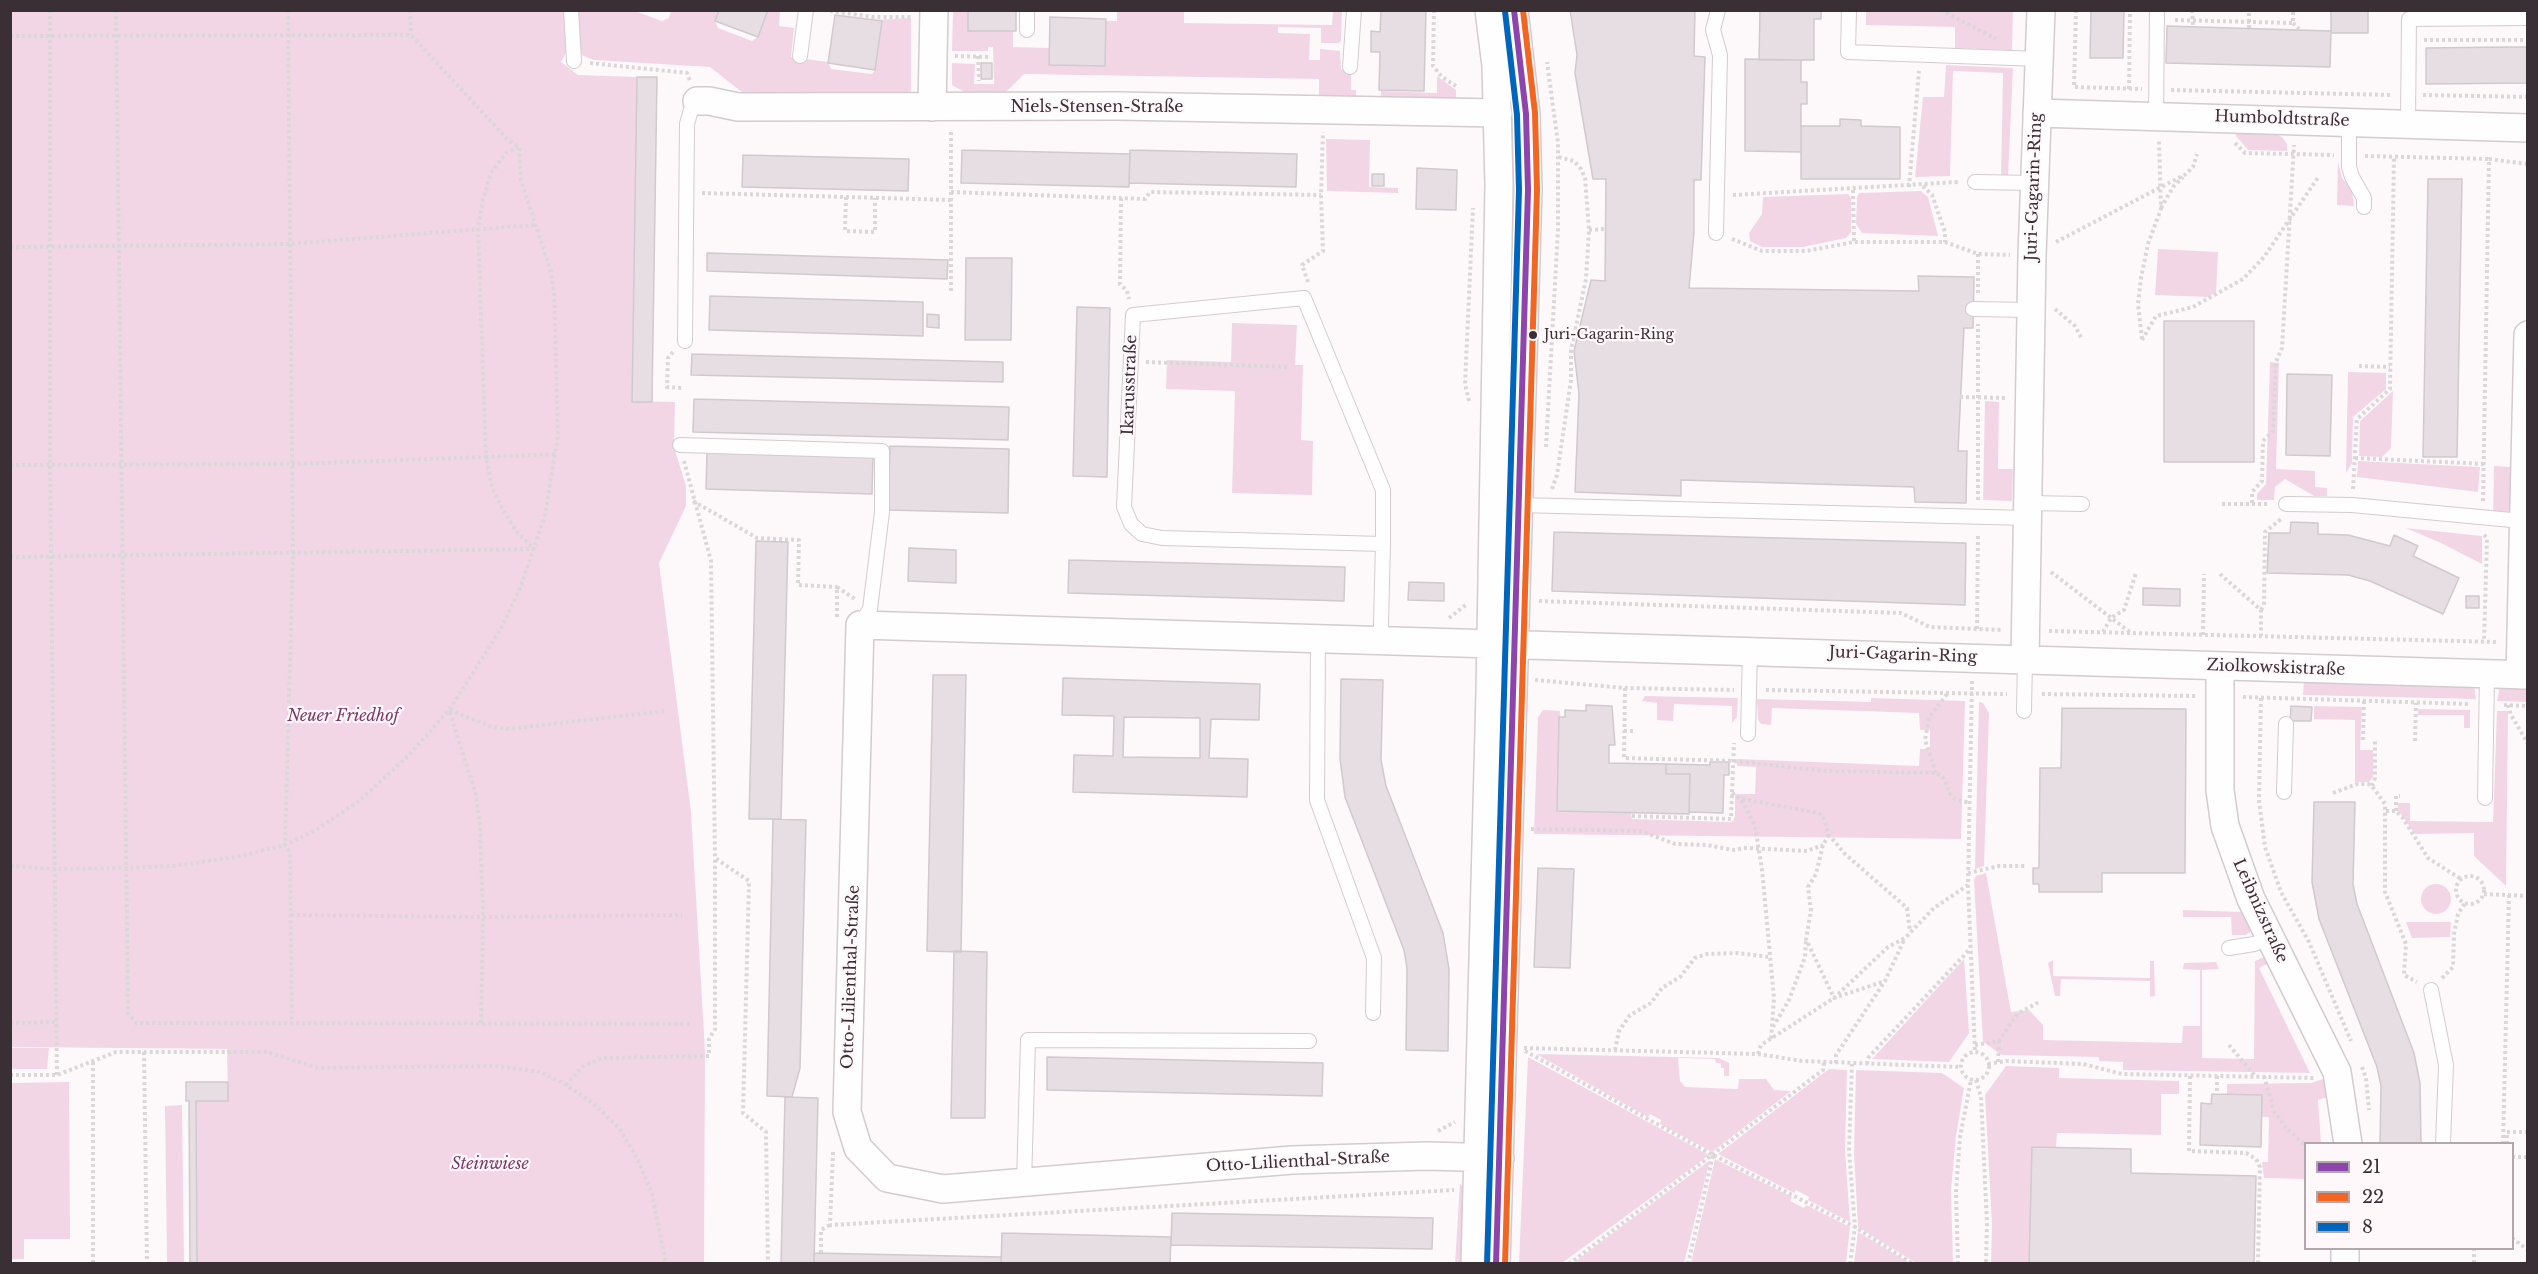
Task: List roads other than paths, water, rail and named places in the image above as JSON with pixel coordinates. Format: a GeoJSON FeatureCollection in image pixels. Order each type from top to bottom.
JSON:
{"type":"FeatureCollection","features":[{"type":"Feature","properties":{"kind":"street"},"geometry":{"type":"LineString","coordinates":[[1489,10],[1496,66],[1498,113],[1503,643],[1490,1158],[1496,1263]]}},
{"type":"Feature","properties":{"kind":"street"},"geometry":{"type":"LineString","coordinates":[[1503,643],[1519,505],[1528,161],[1526,114],[1514,10]]}},
{"type":"Feature","properties":{"kind":"street","name":"Juri-Gagarin-Ring"},"geometry":{"type":"LineString","coordinates":[[1503,643],[2025,659],[2029,399],[2041,309],[2042,250],[2034,183],[2041,10]]}},
{"type":"Feature","properties":{"kind":"street"},"geometry":{"type":"LineString","coordinates":[[934,14],[933,56],[942,107]]}},
{"type":"Feature","properties":{"kind":"street","name":"Niels-Stensen-Straße"},"geometry":{"type":"LineString","coordinates":[[697,101],[738,107],[1117,106],[1498,113]]}},
{"type":"Feature","properties":{"kind":"street","name":"Humboldtstraße"},"geometry":{"type":"LineString","coordinates":[[2037,113],[2294,119],[2528,128]]}},
{"type":"Feature","properties":{"kind":"street"},"geometry":{"type":"LineString","coordinates":[[2524,675],[2520,643],[2528,334]]}},
{"type":"Feature","properties":{"kind":"street"},"geometry":{"type":"LineString","coordinates":[[856,619],[1318,641],[1503,643]]}},
{"type":"Feature","properties":{"kind":"street","name":"Otto-Lilienthal-Straße"},"geometry":{"type":"LineString","coordinates":[[856,619],[847,1112],[858,1148],[887,1178],[943,1189],[1292,1160],[1490,1158]]}},
{"type":"Feature","properties":{"kind":"street","name":"Ziolkowskistraße"},"geometry":{"type":"LineString","coordinates":[[2025,659],[2524,675]]}},
{"type":"Feature","properties":{"kind":"street","name":"Leibnizstraße"},"geometry":{"type":"LineString","coordinates":[[2220,667],[2220,790],[2225,826],[2251,899],[2337,1072],[2348,1142]]}},
{"type":"Feature","properties":{"kind":"street"},"geometry":{"type":"LineString","coordinates":[[1475,1263],[1490,1158]]}},
{"type":"Feature","properties":{"kind":"lane"},"geometry":{"type":"LineString","coordinates":[[571,10],[574,61]]}},
{"type":"Feature","properties":{"kind":"lane"},"geometry":{"type":"LineString","coordinates":[[800,56],[806,10]]}},
{"type":"Feature","properties":{"kind":"lane"},"geometry":{"type":"LineString","coordinates":[[1027,10],[1027,30]]}},
{"type":"Feature","properties":{"kind":"lane"},"geometry":{"type":"LineString","coordinates":[[1350,67],[1354,10]]}},
{"type":"Feature","properties":{"kind":"lane"},"geometry":{"type":"LineString","coordinates":[[1716,233],[1720,55],[1713,30],[1718,10]]}},
{"type":"Feature","properties":{"kind":"lane"},"geometry":{"type":"LineString","coordinates":[[1849,10],[1848,52],[2039,59]]}},
{"type":"Feature","properties":{"kind":"lane"},"geometry":{"type":"LineString","coordinates":[[2156,116],[2161,15]]}},
{"type":"Feature","properties":{"kind":"lane"},"geometry":{"type":"LineString","coordinates":[[2408,123],[2409,19],[2528,18]]}},
{"type":"Feature","properties":{"kind":"lane"},"geometry":{"type":"LineString","coordinates":[[685,341],[687,124],[691,110],[697,101]]}},
{"type":"Feature","properties":{"kind":"lane"},"geometry":{"type":"LineString","coordinates":[[2349,121],[2349,156],[2352,177],[2360,187],[2364,207]]}},
{"type":"Feature","properties":{"kind":"lane"},"geometry":{"type":"LineString","coordinates":[[1974,182],[2034,183]]}},
{"type":"Feature","properties":{"kind":"lane","name":"Ikarusstraße"},"geometry":{"type":"LineString","coordinates":[[1304,297],[1383,490],[1383,544],[1162,538],[1142,534],[1131,524],[1124,507],[1132,315],[1304,297]]}},
{"type":"Feature","properties":{"kind":"lane"},"geometry":{"type":"LineString","coordinates":[[1976,309],[2041,309]]}},
{"type":"Feature","properties":{"kind":"lane"},"geometry":{"type":"LineString","coordinates":[[680,445],[882,451],[882,512],[856,619]]}},
{"type":"Feature","properties":{"kind":"lane"},"geometry":{"type":"LineString","coordinates":[[1519,505],[1978,518],[2082,504]]}},
{"type":"Feature","properties":{"kind":"lane"},"geometry":{"type":"LineString","coordinates":[[2286,504],[2352,505],[2482,519],[2524,516]]}},
{"type":"Feature","properties":{"kind":"lane"},"geometry":{"type":"LineString","coordinates":[[1381,641],[1383,544]]}},
{"type":"Feature","properties":{"kind":"lane"},"geometry":{"type":"LineString","coordinates":[[1318,641],[1317,800],[1374,958],[1373,1013]]}},
{"type":"Feature","properties":{"kind":"lane"},"geometry":{"type":"LineString","coordinates":[[1741,734],[1750,651]]}},
{"type":"Feature","properties":{"kind":"lane"},"geometry":{"type":"LineString","coordinates":[[2024,711],[2025,659]]}},
{"type":"Feature","properties":{"kind":"lane"},"geometry":{"type":"LineString","coordinates":[[2485,798],[2487,674]]}},
{"type":"Feature","properties":{"kind":"lane"},"geometry":{"type":"LineString","coordinates":[[2284,792],[2286,724]]}},
{"type":"Feature","properties":{"kind":"lane"},"geometry":{"type":"LineString","coordinates":[[2229,948],[2254,945],[2270,938]]}},
{"type":"Feature","properties":{"kind":"lane"},"geometry":{"type":"LineString","coordinates":[[2431,990],[2446,1065],[2443,1142]]}},
{"type":"Feature","properties":{"kind":"lane"},"geometry":{"type":"LineString","coordinates":[[1024,1184],[1028,1040],[1309,1041]]}},
{"type":"Feature","properties":{"kind":"place","name":"Juri-Gagarin-Ring"},"geometry":{"type":"Point","coordinates":[1533,335]}},
{"type":"Feature","properties":{"kind":"park label","name":"Neuer Friedhof"},"geometry":{"type":"Point","coordinates":[343,716]}},
{"type":"Feature","properties":{"kind":"park label","name":"Steinwiese"},"geometry":{"type":"Point","coordinates":[490,1164]}}]}
